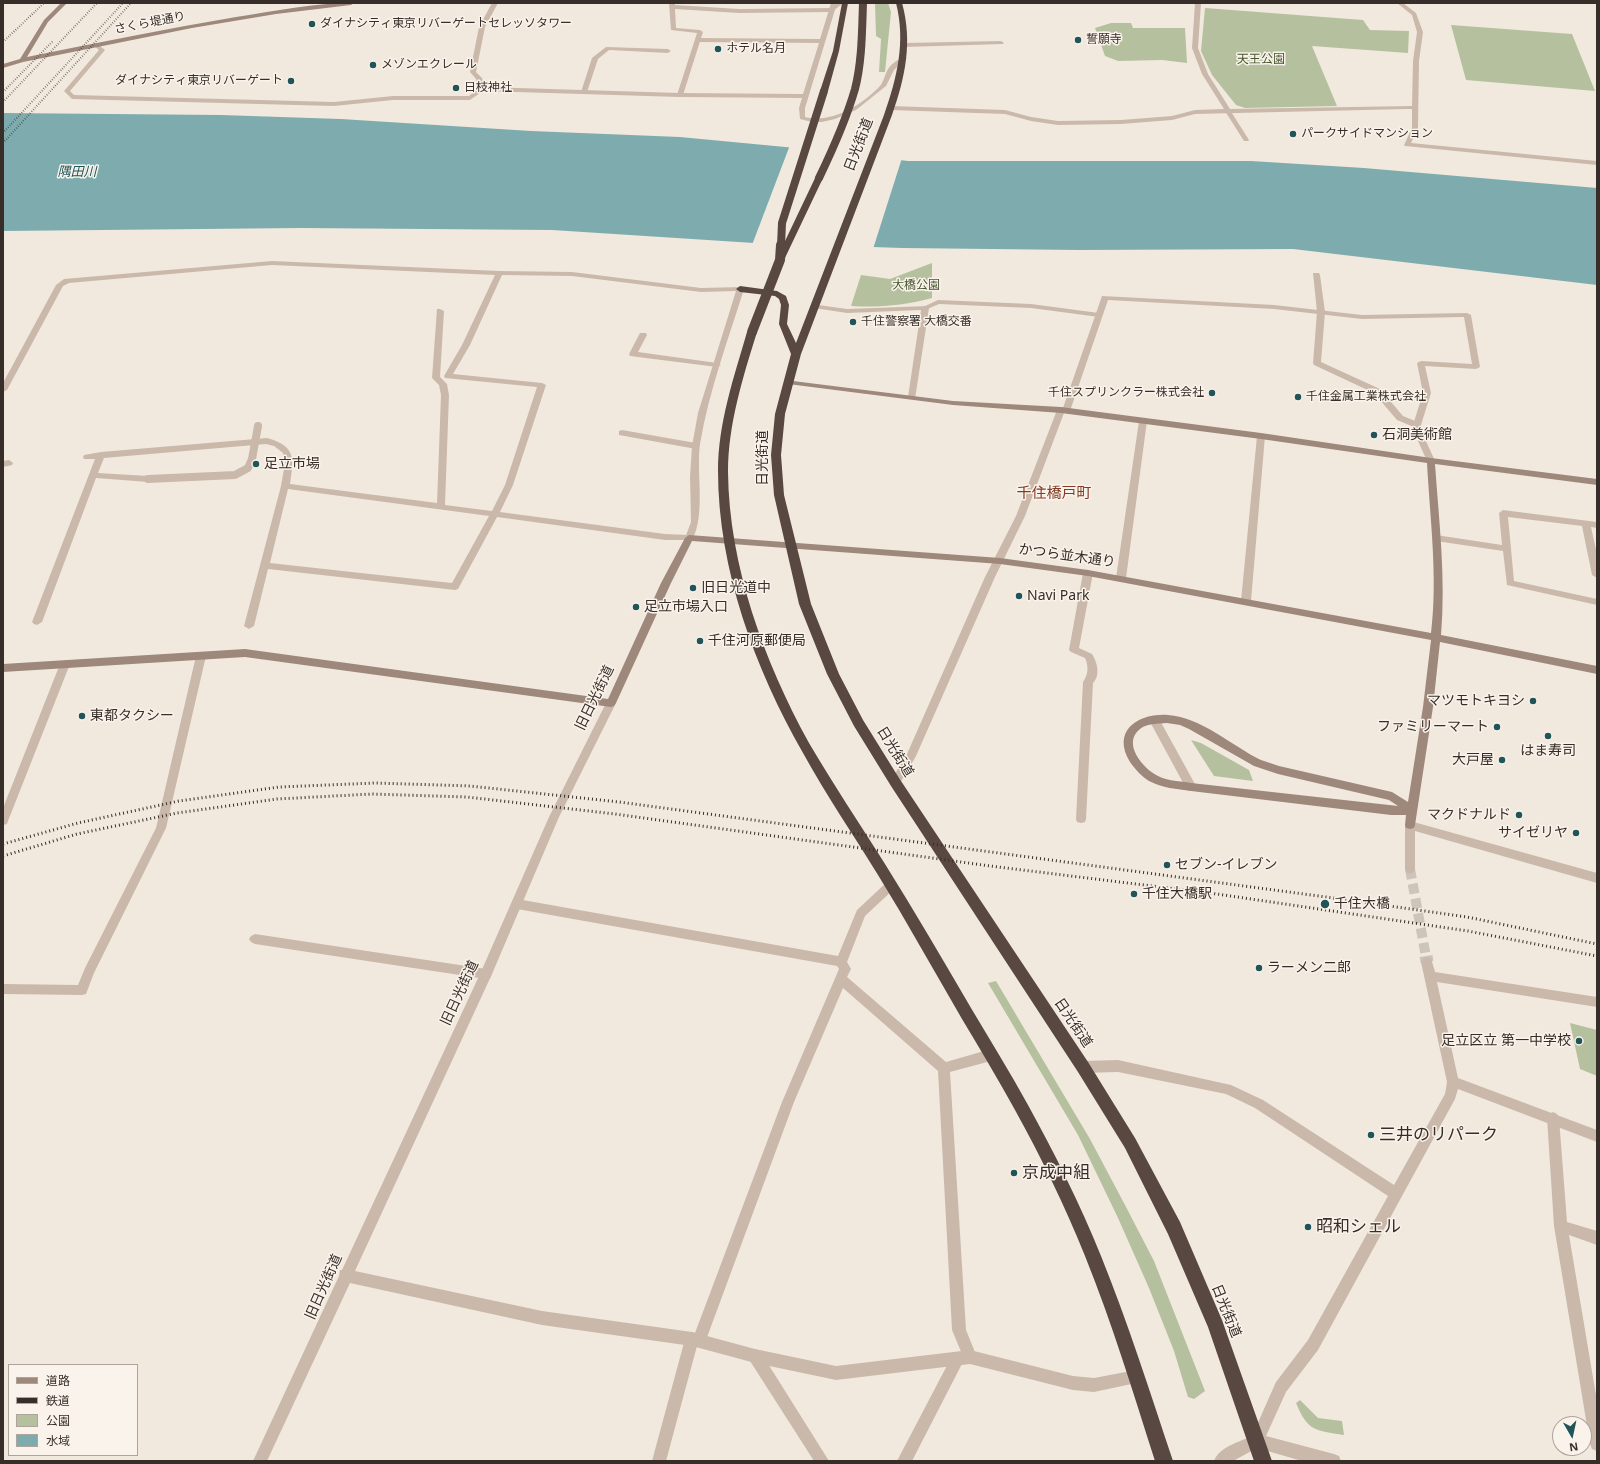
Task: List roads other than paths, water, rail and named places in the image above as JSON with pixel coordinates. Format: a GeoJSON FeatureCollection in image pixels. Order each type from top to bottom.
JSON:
{"type":"FeatureCollection","features":[{"type":"Feature","properties":{"kind":"highway","name":"日光街道"},"geometry":{"type":"LineString","coordinates":[[780,260],[782,223],[836,51],[845,3]]}},
{"type":"Feature","properties":{"kind":"highway","name":"日光街道"},"geometry":{"type":"LineString","coordinates":[[863,3],[862,47],[855,88],[835,145],[780,260],[752,332],[738,380],[726,442],[723,469],[724,502],[729,542],[739,586],[755,634],[780,697],[806,747],[891,885],[991,1055],[1028,1120],[1067,1198],[1101,1277],[1164,1461]]}},
{"type":"Feature","properties":{"kind":"highway","name":"日光街道"},"geometry":{"type":"LineString","coordinates":[[899,3],[904,21],[904,58],[899,82],[891,108],[796,354],[780,414],[776,455],[779,495],[790,546],[805,604],[833,674],[858,723],[895,782],[1083,1067],[1130,1143],[1174,1228],[1216,1326],[1263,1461]]}},
{"type":"Feature","properties":{"kind":"highway"},"geometry":{"type":"LineString","coordinates":[[740,290],[777,294],[783,298],[785,305],[783,324],[796,354]]}},
{"type":"Feature","properties":{"kind":"street"},"geometry":{"type":"LineString","coordinates":[[22,60],[46,21],[64,3]]}},
{"type":"Feature","properties":{"kind":"street","name":"さくら堤通り"},"geometry":{"type":"LineString","coordinates":[[3,66],[22,60],[192,26],[276,12],[351,3]]}},
{"type":"Feature","properties":{"kind":"street"},"geometry":{"type":"LineString","coordinates":[[482,89],[479,78],[473,72],[482,27],[494,3]]}},
{"type":"Feature","properties":{"kind":"street"},"geometry":{"type":"LineString","coordinates":[[834,3],[802,108],[802,118],[811,121],[820,121],[840,116],[880,89],[884,85],[891,69],[904,58]]}},
{"type":"Feature","properties":{"kind":"street"},"geometry":{"type":"LineString","coordinates":[[680,95],[700,32],[673,29],[673,5],[739,11],[832,10],[840,3]]}},
{"type":"Feature","properties":{"kind":"street"},"geometry":{"type":"LineString","coordinates":[[1198,3],[1195,48],[1205,74],[1230,111],[1246,140]]}},
{"type":"Feature","properties":{"kind":"street"},"geometry":{"type":"LineString","coordinates":[[1400,3],[1414,14],[1420,32],[1416,61],[1415,128],[1407,145],[1597,162]]}},
{"type":"Feature","properties":{"kind":"street"},"geometry":{"type":"LineString","coordinates":[[698,40],[823,41]]}},
{"type":"Feature","properties":{"kind":"street"},"geometry":{"type":"LineString","coordinates":[[904,44],[938,46],[1000,43]]}},
{"type":"Feature","properties":{"kind":"street"},"geometry":{"type":"LineString","coordinates":[[96,45],[102,50],[67,91],[72,97],[321,104],[393,98],[470,98],[482,89],[680,95],[806,96]]}},
{"type":"Feature","properties":{"kind":"street"},"geometry":{"type":"LineString","coordinates":[[584,92],[595,58],[608,48],[668,51]]}},
{"type":"Feature","properties":{"kind":"street"},"geometry":{"type":"LineString","coordinates":[[891,108],[1005,112],[1031,119],[1058,123],[1121,122],[1172,118],[1195,112],[1415,108]]}},
{"type":"Feature","properties":{"kind":"street"},"geometry":{"type":"LineString","coordinates":[[3,390],[60,285],[67,281],[272,263],[499,273],[572,274],[701,290],[740,290],[702,413],[696,446],[694,477],[695,522],[689,538],[665,537],[285,486]]}},
{"type":"Feature","properties":{"kind":"street"},"geometry":{"type":"LineString","coordinates":[[443,384],[466,345],[499,273]]}},
{"type":"Feature","properties":{"kind":"street"},"geometry":{"type":"LineString","coordinates":[[1316,275],[1321,312],[1317,363],[1377,391],[1400,418],[1416,425]]}},
{"type":"Feature","properties":{"kind":"street"},"geometry":{"type":"LineString","coordinates":[[895,782],[911,756],[990,577],[1000,561],[1028,497],[1064,411],[1106,298],[1211,303],[1362,317],[1467,316],[1476,367],[1421,363],[1427,393],[1416,425],[1431,461],[1436,538],[1438,608],[1428,707],[1411,810],[1410,869]]}},
{"type":"Feature","properties":{"kind":"street"},"geometry":{"type":"LineString","coordinates":[[814,306],[847,311],[925,308],[938,302],[1031,306],[1099,314]]}},
{"type":"Feature","properties":{"kind":"street"},"geometry":{"type":"LineString","coordinates":[[912,397],[925,308]]}},
{"type":"Feature","properties":{"kind":"street"},"geometry":{"type":"LineString","coordinates":[[440,311],[436,378],[443,384],[445,395],[441,508]]}},
{"type":"Feature","properties":{"kind":"street"},"geometry":{"type":"LineString","coordinates":[[643,335],[633,354],[717,365]]}},
{"type":"Feature","properties":{"kind":"street"},"geometry":{"type":"LineString","coordinates":[[265,566],[455,587],[509,485],[542,385],[448,376]]}},
{"type":"Feature","properties":{"kind":"street"},"geometry":{"type":"LineString","coordinates":[[788,382],[954,403],[1064,411],[1261,436],[1431,461],[1597,482]]}},
{"type":"Feature","properties":{"kind":"street"},"geometry":{"type":"LineString","coordinates":[[1121,578],[1144,421]]}},
{"type":"Feature","properties":{"kind":"street"},"geometry":{"type":"LineString","coordinates":[[93,475],[148,479],[235,475],[248,468],[252,459],[258,426]]}},
{"type":"Feature","properties":{"kind":"street"},"geometry":{"type":"LineString","coordinates":[[622,433],[696,446]]}},
{"type":"Feature","properties":{"kind":"street"},"geometry":{"type":"LineString","coordinates":[[1246,601],[1261,436]]}},
{"type":"Feature","properties":{"kind":"street"},"geometry":{"type":"LineString","coordinates":[[87,457],[267,440],[279,444],[286,450],[289,457],[285,486],[249,626]]}},
{"type":"Feature","properties":{"kind":"street"},"geometry":{"type":"LineString","coordinates":[[37,622],[101,455]]}},
{"type":"Feature","properties":{"kind":"street"},"geometry":{"type":"LineString","coordinates":[[1597,525],[1503,513],[1510,583],[1597,602]]}},
{"type":"Feature","properties":{"kind":"street"},"geometry":{"type":"LineString","coordinates":[[1586,524],[1597,576]]}},
{"type":"Feature","properties":{"kind":"street","name":"かつら並木通り"},"geometry":{"type":"LineString","coordinates":[[689,538],[1000,561],[1088,573],[1246,601],[1597,670]]}},
{"type":"Feature","properties":{"kind":"street","name":"旧日光街道"},"geometry":{"type":"LineString","coordinates":[[260,1461],[486,974],[554,817],[689,538]]}},
{"type":"Feature","properties":{"kind":"street"},"geometry":{"type":"LineString","coordinates":[[1436,538],[1506,549]]}},
{"type":"Feature","properties":{"kind":"street"},"geometry":{"type":"LineString","coordinates":[[1081,819],[1088,682],[1092,678],[1092,663],[1088,656],[1074,650],[1088,573]]}},
{"type":"Feature","properties":{"kind":"street"},"geometry":{"type":"LineString","coordinates":[[3,668],[245,653],[266,654],[610,702]]}},
{"type":"Feature","properties":{"kind":"street"},"geometry":{"type":"LineString","coordinates":[[3,989],[82,990],[89,972],[161,828],[201,656]]}},
{"type":"Feature","properties":{"kind":"street"},"geometry":{"type":"LineString","coordinates":[[3,821],[64,664]]}},
{"type":"Feature","properties":{"kind":"street"},"geometry":{"type":"LineString","coordinates":[[1167,719],[1181,721],[1193,726],[1258,763],[1278,770],[1392,796],[1411,810],[1391,812],[1191,787],[1164,782],[1153,778],[1135,764],[1128,744],[1130,734],[1136,727],[1154,720],[1167,719]]}},
{"type":"Feature","properties":{"kind":"street"},"geometry":{"type":"LineString","coordinates":[[1154,720],[1191,787]]}},
{"type":"Feature","properties":{"kind":"street"},"geometry":{"type":"LineString","coordinates":[[1410,825],[1597,878]]}},
{"type":"Feature","properties":{"kind":"street"},"geometry":{"type":"LineString","coordinates":[[841,962],[861,913],[891,885]]}},
{"type":"Feature","properties":{"kind":"street"},"geometry":{"type":"LineString","coordinates":[[517,904],[841,962]]}},
{"type":"Feature","properties":{"kind":"street"},"geometry":{"type":"LineString","coordinates":[[254,939],[486,974]]}},
{"type":"Feature","properties":{"kind":"street"},"geometry":{"type":"LineString","coordinates":[[659,1461],[696,1339],[788,1102],[845,969],[841,962]]}},
{"type":"Feature","properties":{"kind":"street"},"geometry":{"type":"LineString","coordinates":[[1221,1461],[1230,1454],[1257,1441],[1281,1387],[1313,1345],[1451,1095],[1453,1082],[1427,962]]}},
{"type":"Feature","properties":{"kind":"street"},"geometry":{"type":"LineString","coordinates":[[1430,976],[1597,1002]]}},
{"type":"Feature","properties":{"kind":"street"},"geometry":{"type":"LineString","coordinates":[[841,979],[944,1068],[959,1330],[964,1358],[904,1461]]}},
{"type":"Feature","properties":{"kind":"street"},"geometry":{"type":"LineString","coordinates":[[944,1068],[991,1055]]}},
{"type":"Feature","properties":{"kind":"street"},"geometry":{"type":"LineString","coordinates":[[1083,1067],[1118,1066],[1227,1089],[1259,1104],[1397,1194]]}},
{"type":"Feature","properties":{"kind":"street"},"geometry":{"type":"LineString","coordinates":[[1453,1082],[1553,1118],[1597,1136]]}},
{"type":"Feature","properties":{"kind":"street"},"geometry":{"type":"LineString","coordinates":[[1553,1118],[1561,1226],[1597,1444]]}},
{"type":"Feature","properties":{"kind":"street"},"geometry":{"type":"LineString","coordinates":[[1561,1226],[1597,1238]]}},
{"type":"Feature","properties":{"kind":"street"},"geometry":{"type":"LineString","coordinates":[[345,1275],[542,1318],[696,1339],[755,1356],[836,1373],[964,1358],[1073,1383],[1094,1385],[1136,1377]]}},
{"type":"Feature","properties":{"kind":"street"},"geometry":{"type":"LineString","coordinates":[[755,1356],[822,1461]]}},
{"type":"Feature","properties":{"kind":"street"},"geometry":{"type":"LineString","coordinates":[[1257,1441],[1334,1461]]}},
{"type":"Feature","properties":{"kind":"water","name":"隅田川"},"geometry":{"type":"Polygon","coordinates":[[[3,113],[221,115],[341,119],[531,131],[680,137],[817,150],[908,161],[1251,161],[1364,168],[1597,188],[1597,285],[1293,249],[1079,250],[902,248],[754,243],[552,230],[301,228],[3,231],[3,113]]]}},
{"type":"Feature","properties":{"kind":"tunnel"},"geometry":{"type":"LineString","coordinates":[[1410,869],[1426,957]]}},
{"type":"Feature","properties":{"kind":"tunnel"},"geometry":{"type":"LineString","coordinates":[[1426,956],[1427,962]]}},
{"type":"Feature","properties":{"kind":"railway"},"geometry":{"type":"LineString","coordinates":[[3,42],[44,3]]}},
{"type":"Feature","properties":{"kind":"railway"},"geometry":{"type":"LineString","coordinates":[[3,102],[97,3]]}},
{"type":"Feature","properties":{"kind":"railway"},"geometry":{"type":"LineString","coordinates":[[3,133],[123,3]]}},
{"type":"Feature","properties":{"kind":"railway"},"geometry":{"type":"LineString","coordinates":[[3,143],[131,3]]}},
{"type":"Feature","properties":{"kind":"railway"},"geometry":{"type":"LineString","coordinates":[[3,92],[53,41]]}},
{"type":"Feature","properties":{"kind":"railway"},"geometry":{"type":"LineString","coordinates":[[3,844],[78,823],[179,801],[279,787],[375,783],[470,786],[619,802],[1326,897],[1467,917],[1597,944]]}},
{"type":"Feature","properties":{"kind":"railway"},"geometry":{"type":"LineString","coordinates":[[3,856],[77,834],[177,813],[277,799],[372,794],[467,797],[615,814],[990,866],[1217,894],[1468,931],[1597,956]]}},
{"type":"Feature","properties":{"kind":"place","name":"ダイナシティ東京リバーゲートセレッソタワー"},"geometry":{"type":"Point","coordinates":[312,24]}},
{"type":"Feature","properties":{"kind":"place","name":"誓願寺"},"geometry":{"type":"Point","coordinates":[1078,40]}},
{"type":"Feature","properties":{"kind":"place","name":"ホテル名月"},"geometry":{"type":"Point","coordinates":[718,49]}},
{"type":"Feature","properties":{"kind":"place","name":"メゾンエクレール"},"geometry":{"type":"Point","coordinates":[373,65]}},
{"type":"Feature","properties":{"kind":"place","name":"ダイナシティ東京リバーゲート"},"geometry":{"type":"Point","coordinates":[291,81]}},
{"type":"Feature","properties":{"kind":"place","name":"日枝神社"},"geometry":{"type":"Point","coordinates":[456,88]}},
{"type":"Feature","properties":{"kind":"place","name":"パークサイドマンション"},"geometry":{"type":"Point","coordinates":[1293,134]}},
{"type":"Feature","properties":{"kind":"place","name":"千住警察署 大橋交番"},"geometry":{"type":"Point","coordinates":[853,322]}},
{"type":"Feature","properties":{"kind":"place","name":"千住スプリンクラー株式会社"},"geometry":{"type":"Point","coordinates":[1212,393]}},
{"type":"Feature","properties":{"kind":"place","name":"千住金属工業株式会社"},"geometry":{"type":"Point","coordinates":[1298,397]}},
{"type":"Feature","properties":{"kind":"place","name":"石洞美術館"},"geometry":{"type":"Point","coordinates":[1374,435]}},
{"type":"Feature","properties":{"kind":"place","name":"足立市場"},"geometry":{"type":"Point","coordinates":[256,464]}},
{"type":"Feature","properties":{"kind":"place","name":"旧日光道中"},"geometry":{"type":"Point","coordinates":[693,588]}},
{"type":"Feature","properties":{"kind":"place","name":"Navi Park"},"geometry":{"type":"Point","coordinates":[1019,596]}},
{"type":"Feature","properties":{"kind":"place","name":"足立市場入口"},"geometry":{"type":"Point","coordinates":[636,607]}},
{"type":"Feature","properties":{"kind":"place","name":"千住河原郵便局"},"geometry":{"type":"Point","coordinates":[700,641]}},
{"type":"Feature","properties":{"kind":"place","name":"マツモトキヨシ"},"geometry":{"type":"Point","coordinates":[1533,701]}},
{"type":"Feature","properties":{"kind":"place","name":"東都タクシー"},"geometry":{"type":"Point","coordinates":[82,716]}},
{"type":"Feature","properties":{"kind":"place","name":"ファミリーマート"},"geometry":{"type":"Point","coordinates":[1497,727]}},
{"type":"Feature","properties":{"kind":"place","name":"はま寿司"},"geometry":{"type":"Point","coordinates":[1548,736]}},
{"type":"Feature","properties":{"kind":"place","name":"大戸屋"},"geometry":{"type":"Point","coordinates":[1502,760]}},
{"type":"Feature","properties":{"kind":"place","name":"マクドナルド"},"geometry":{"type":"Point","coordinates":[1519,815]}},
{"type":"Feature","properties":{"kind":"place","name":"サイゼリヤ"},"geometry":{"type":"Point","coordinates":[1576,833]}},
{"type":"Feature","properties":{"kind":"place","name":"セブン-イレブン"},"geometry":{"type":"Point","coordinates":[1167,865]}},
{"type":"Feature","properties":{"kind":"place","name":"千住大橋駅"},"geometry":{"type":"Point","coordinates":[1134,894]}},
{"type":"Feature","properties":{"kind":"place","name":"千住大橋"},"geometry":{"type":"Point","coordinates":[1325,904]}},
{"type":"Feature","properties":{"kind":"place","name":"ラーメン二郎"},"geometry":{"type":"Point","coordinates":[1259,968]}},
{"type":"Feature","properties":{"kind":"place","name":"足立区立 第一中学校"},"geometry":{"type":"Point","coordinates":[1579,1041]}},
{"type":"Feature","properties":{"kind":"place","name":"三井のリパーク"},"geometry":{"type":"Point","coordinates":[1371,1135]}},
{"type":"Feature","properties":{"kind":"place","name":"京成中組"},"geometry":{"type":"Point","coordinates":[1014,1173]}},
{"type":"Feature","properties":{"kind":"place","name":"昭和シェル"},"geometry":{"type":"Point","coordinates":[1308,1227]}},
{"type":"Feature","properties":{"kind":"district","name":"千住橋戸町"},"geometry":{"type":"Point","coordinates":[1054,494]}},
{"type":"Feature","properties":{"kind":"park label","name":"天王公園"},"geometry":{"type":"Point","coordinates":[1261,60]}},
{"type":"Feature","properties":{"kind":"park label","name":"大橋公園"},"geometry":{"type":"Point","coordinates":[916,286]}}]}
